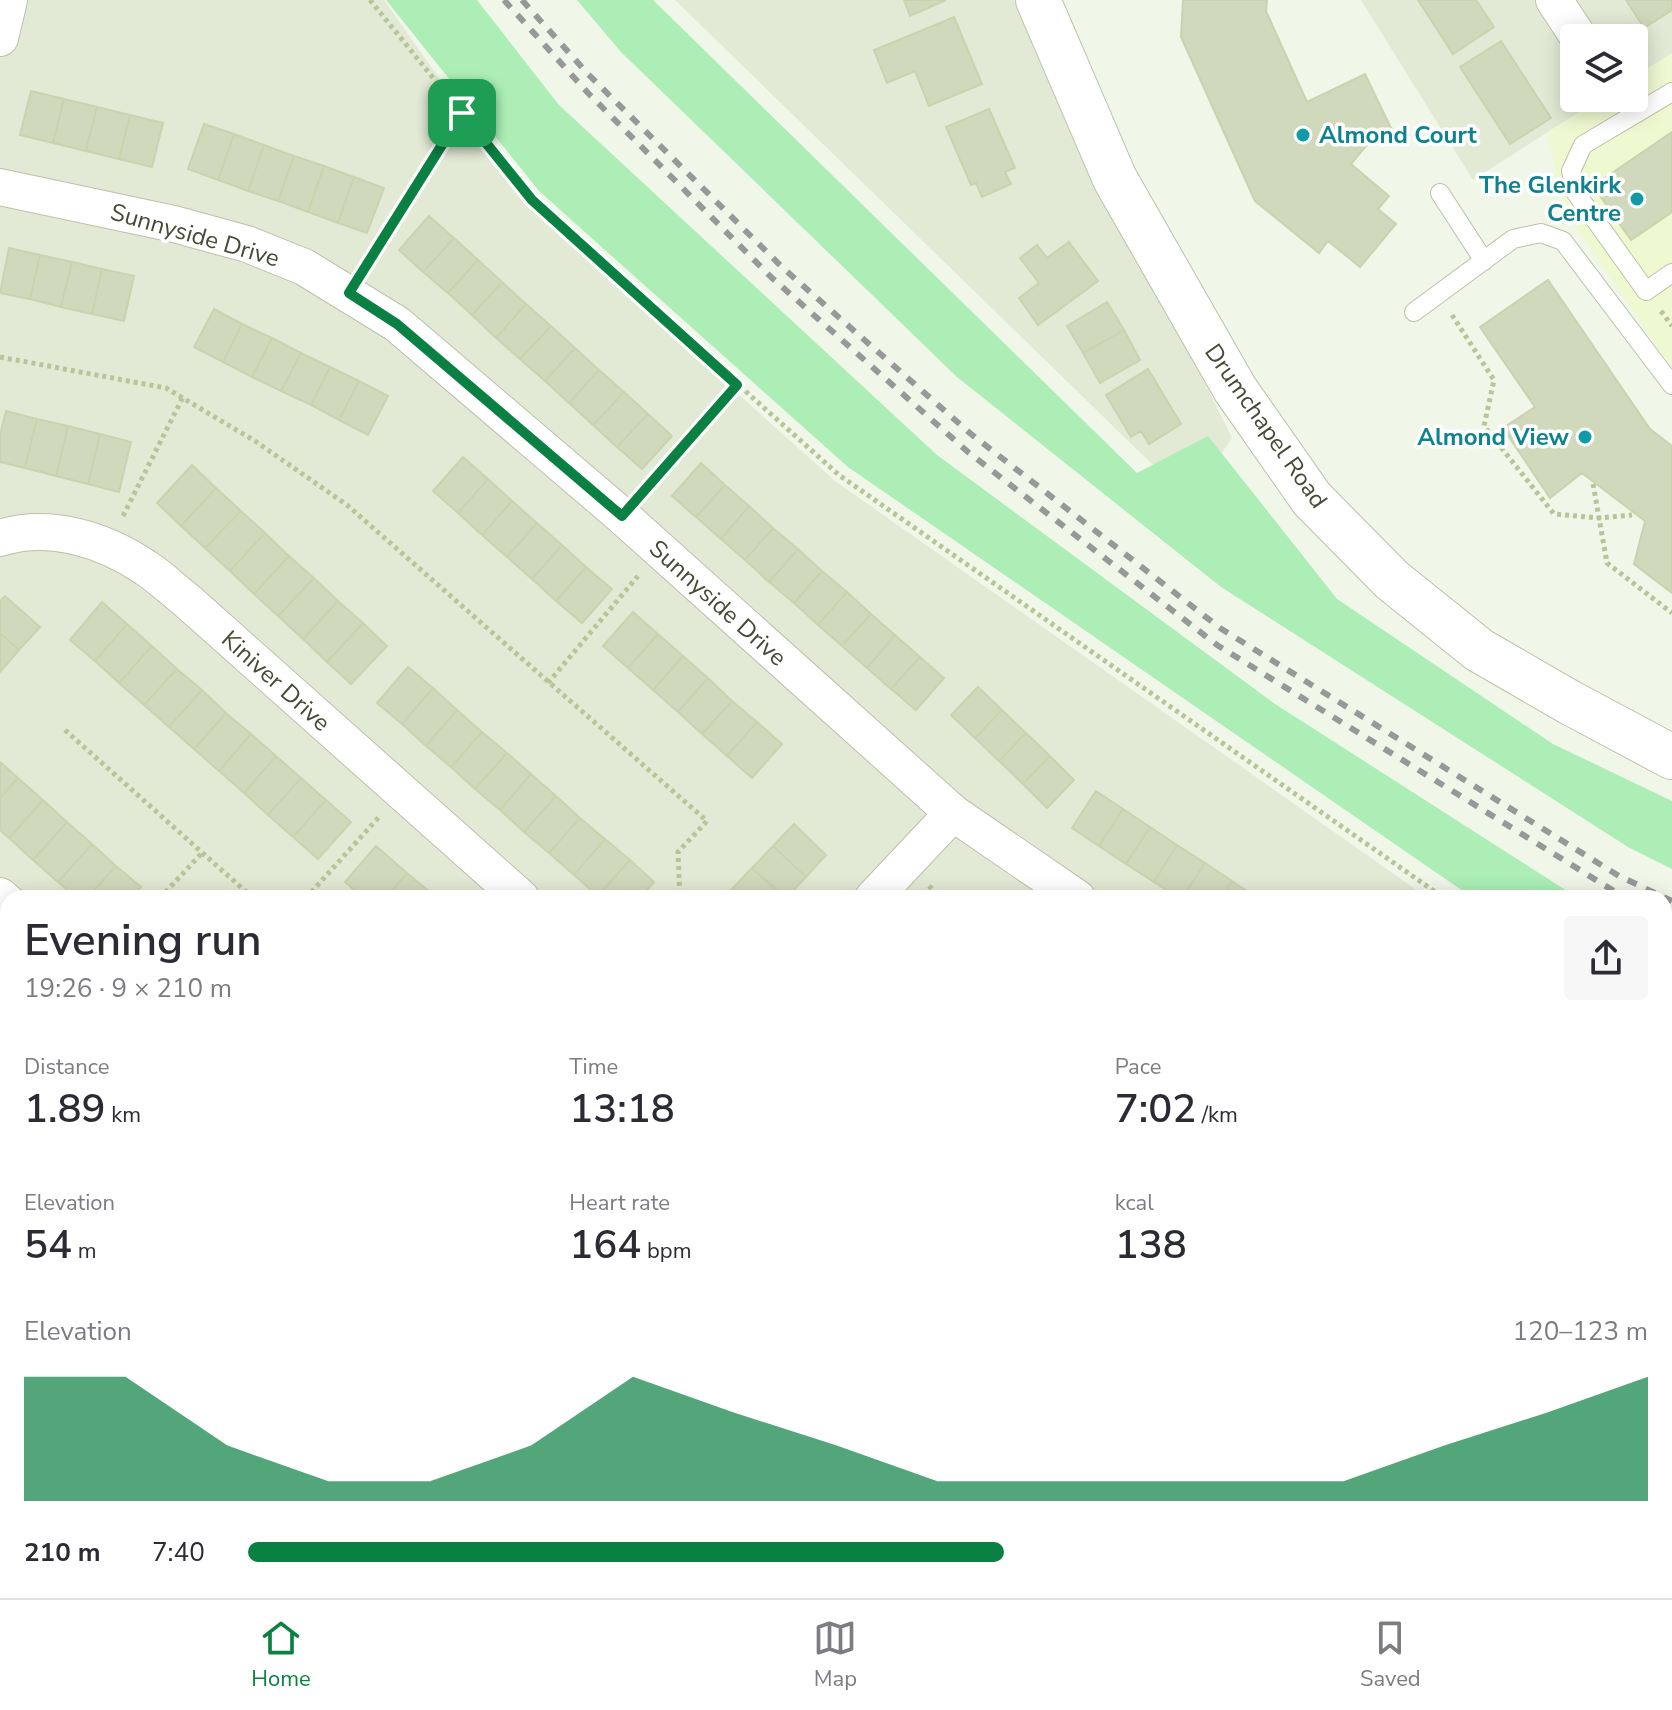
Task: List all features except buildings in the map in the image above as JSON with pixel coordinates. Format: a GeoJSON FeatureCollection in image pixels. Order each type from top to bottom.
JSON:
{"type":"FeatureCollection","features":[{"type":"Feature","properties":{"kind":"street"},"geometry":{"type":"LineString","coordinates":[[0,38],[9,0]]}},
{"type":"Feature","properties":{"kind":"street","name":"Drumchapel Road"},"geometry":{"type":"LineString","coordinates":[[1038,0],[1115,179],[1235,389],[1312,499],[1392,580],[1479,650],[1672,757]]}},
{"type":"Feature","properties":{"kind":"street"},"geometry":{"type":"LineString","coordinates":[[1554,0],[1570,24]]}},
{"type":"Feature","properties":{"kind":"street","name":"Sunnyside Drive"},"geometry":{"type":"LineString","coordinates":[[0,187],[174,224],[247,244],[304,267],[397,324],[622,516],[953,813],[1065,890]]}},
{"type":"Feature","properties":{"kind":"street","name":"Kiniver Drive"},"geometry":{"type":"LineString","coordinates":[[0,538],[11,534],[53,531],[108,545],[147,568],[512,890]]}},
{"type":"Feature","properties":{"kind":"street"},"geometry":{"type":"LineString","coordinates":[[881,890],[953,813]]}},
{"type":"Feature","properties":{"kind":"lane"},"geometry":{"type":"LineString","coordinates":[[1672,92],[1583,145],[1571,171],[1576,193],[1646,291],[1672,273]]}},
{"type":"Feature","properties":{"kind":"lane"},"geometry":{"type":"LineString","coordinates":[[1440,193],[1484,261]]}},
{"type":"Feature","properties":{"kind":"lane"},"geometry":{"type":"LineString","coordinates":[[1414,312],[1513,239],[1541,233],[1563,241],[1672,385]]}},
{"type":"Feature","properties":{"kind":"path"},"geometry":{"type":"LineString","coordinates":[[370,0],[532,200],[839,475],[1432,890]]}},
{"type":"Feature","properties":{"kind":"path"},"geometry":{"type":"LineString","coordinates":[[349,293],[462,113]]}},
{"type":"Feature","properties":{"kind":"path"},"geometry":{"type":"LineString","coordinates":[[1439,294],[1494,380],[1484,426],[1554,514],[1599,518],[1632,515]]}},
{"type":"Feature","properties":{"kind":"path"},"geometry":{"type":"LineString","coordinates":[[0,357],[166,388],[255,441],[347,505],[707,821],[678,852],[680,890]]}},
{"type":"Feature","properties":{"kind":"path"},"geometry":{"type":"LineString","coordinates":[[622,516],[737,385]]}},
{"type":"Feature","properties":{"kind":"path"},"geometry":{"type":"LineString","coordinates":[[108,545],[183,397]]}},
{"type":"Feature","properties":{"kind":"path"},"geometry":{"type":"LineString","coordinates":[[1593,484],[1607,563],[1672,613]]}},
{"type":"Feature","properties":{"kind":"path"},"geometry":{"type":"LineString","coordinates":[[548,683],[659,551]]}},
{"type":"Feature","properties":{"kind":"path"},"geometry":{"type":"LineString","coordinates":[[65,730],[244,890]]}},
{"type":"Feature","properties":{"kind":"path"},"geometry":{"type":"LineString","coordinates":[[313,890],[402,792]]}},
{"type":"Feature","properties":{"kind":"path"},"geometry":{"type":"LineString","coordinates":[[167,890],[202,853]]}},
{"type":"Feature","properties":{"kind":"shaded area"},"geometry":{"type":"Polygon","coordinates":[[[0,0],[384,0],[529,206],[835,481],[1417,890],[0,890],[0,0]]]}},
{"type":"Feature","properties":{"kind":"shaded area"},"geometry":{"type":"Polygon","coordinates":[[[675,0],[1014,0],[1232,438],[1189,500],[675,0]]]}},
{"type":"Feature","properties":{"kind":"shaded area"},"geometry":{"type":"Polygon","coordinates":[[[1361,0],[1672,0],[1672,53],[1648,68],[1648,24],[1560,24],[1560,112],[1579,112],[1473,180],[1361,0]]]}},
{"type":"Feature","properties":{"kind":"shaded area"},"geometry":{"type":"Polygon","coordinates":[[[1672,53],[1672,368],[1564,210],[1547,133],[1579,112],[1648,112],[1648,68],[1672,53]]]}},
{"type":"Feature","properties":{"kind":"green space"},"geometry":{"type":"Polygon","coordinates":[[[386,0],[477,0],[559,105],[937,455],[1275,704],[1566,890],[1461,890],[848,467],[539,191],[386,0]]]}},
{"type":"Feature","properties":{"kind":"green space"},"geometry":{"type":"Polygon","coordinates":[[[577,0],[653,0],[1137,473],[1208,436],[1337,599],[1553,744],[1672,801],[1672,869],[1628,847],[1221,587],[957,377],[621,52],[577,0]]]}},
{"type":"Feature","properties":{"kind":"railway"},"geometry":{"type":"LineString","coordinates":[[504,0],[588,93],[771,277],[968,452],[1217,645],[1612,890]]}},
{"type":"Feature","properties":{"kind":"railway"},"geometry":{"type":"LineString","coordinates":[[522,0],[588,74],[783,268],[971,434],[1220,628],[1619,876],[1649,890]]}},
{"type":"Feature","properties":{"kind":"place","name":"Almond Court"},"geometry":{"type":"Point","coordinates":[1303,135]}},
{"type":"Feature","properties":{"kind":"place","name":"The Glenkirk Centre"},"geometry":{"type":"Point","coordinates":[1637,199]}},
{"type":"Feature","properties":{"kind":"place","name":"Almond View"},"geometry":{"type":"Point","coordinates":[1585,437]}},
{"type":"Feature","properties":{"kind":"route"},"geometry":{"type":"LineString","coordinates":[[462,113],[532,200],[737,385],[622,516],[397,324],[349,293],[462,113]]}}]}
